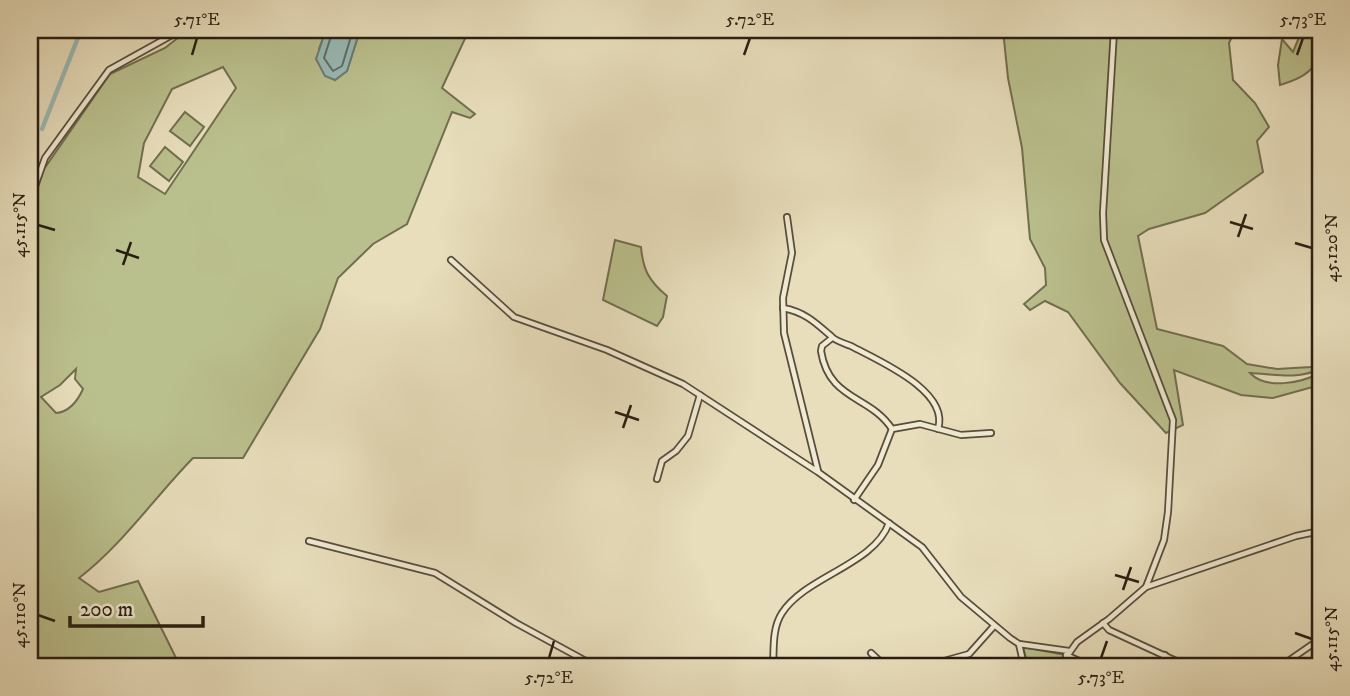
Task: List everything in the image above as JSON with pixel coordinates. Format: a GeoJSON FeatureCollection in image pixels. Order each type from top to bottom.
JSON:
{"type":"FeatureCollection","features":[{"type":"Feature","properties":{"kind":"street"},"geometry":{"type":"LineString","coordinates":[[30,201],[45,158],[110,71],[181,30]]}},
{"type":"Feature","properties":{"kind":"street"},"geometry":{"type":"LineString","coordinates":[[1114,30],[1103,213],[1104,240],[1167,403],[1174,431],[1164,540],[1146,587]]}},
{"type":"Feature","properties":{"kind":"street"},"geometry":{"type":"LineString","coordinates":[[787,217],[792,253],[783,308],[784,333],[818,472]]}},
{"type":"Feature","properties":{"kind":"street"},"geometry":{"type":"LineString","coordinates":[[451,260],[514,317],[630,360],[700,395],[818,472],[922,547],[961,597],[1019,644],[1068,653],[1090,666]]}},
{"type":"Feature","properties":{"kind":"street"},"geometry":{"type":"LineString","coordinates":[[783,308],[807,315],[832,338],[888,366],[929,396],[941,418],[938,429]]}},
{"type":"Feature","properties":{"kind":"street"},"geometry":{"type":"LineString","coordinates":[[832,338],[822,346],[821,351],[833,382],[840,391],[885,418],[892,429]]}},
{"type":"Feature","properties":{"kind":"street"},"geometry":{"type":"LineString","coordinates":[[657,479],[662,461],[676,451],[688,436],[700,395]]}},
{"type":"Feature","properties":{"kind":"street"},"geometry":{"type":"LineString","coordinates":[[892,429],[920,424],[961,435],[991,433]]}},
{"type":"Feature","properties":{"kind":"street"},"geometry":{"type":"LineString","coordinates":[[854,500],[884,453],[892,429]]}},
{"type":"Feature","properties":{"kind":"street"},"geometry":{"type":"LineString","coordinates":[[772,666],[775,632],[781,614],[836,569],[878,544],[889,523]]}},
{"type":"Feature","properties":{"kind":"street"},"geometry":{"type":"LineString","coordinates":[[1060,666],[1068,653],[1146,587],[1296,536],[1320,531]]}},
{"type":"Feature","properties":{"kind":"street"},"geometry":{"type":"LineString","coordinates":[[309,541],[435,573],[516,623],[595,666]]}},
{"type":"Feature","properties":{"kind":"street"},"geometry":{"type":"LineString","coordinates":[[1103,623],[1109,630],[1187,666]]}},
{"type":"Feature","properties":{"kind":"street"},"geometry":{"type":"LineString","coordinates":[[926,666],[969,654],[994,626]]}},
{"type":"Feature","properties":{"kind":"street"},"geometry":{"type":"LineString","coordinates":[[1281,666],[1320,639]]}},
{"type":"Feature","properties":{"kind":"street"},"geometry":{"type":"LineString","coordinates":[[1019,644],[1024,666]]}},
{"type":"Feature","properties":{"kind":"street"},"geometry":{"type":"LineString","coordinates":[[871,653],[886,666]]}},
{"type":"Feature","properties":{"kind":"street"},"geometry":{"type":"LineString","coordinates":[[1160,666],[1165,655]]}},
{"type":"Feature","properties":{"kind":"green space"},"geometry":{"type":"Polygon","coordinates":[[[188,30],[326,30],[319,49],[335,80],[347,71],[360,30],[469,30],[442,88],[475,114],[470,118],[452,112],[407,224],[373,244],[338,278],[320,329],[243,458],[193,458],[124,536],[79,578],[99,592],[138,581],[180,666],[30,666],[30,211],[44,169],[110,74],[165,48],[188,30]],[[223,67],[172,89],[144,143],[138,177],[165,194],[236,88],[223,67]],[[76,369],[60,385],[41,397],[56,413],[72,405],[83,389],[75,379],[76,369]]]}},
{"type":"Feature","properties":{"kind":"green space"},"geometry":{"type":"Polygon","coordinates":[[[1003,30],[1235,30],[1229,43],[1233,80],[1255,103],[1269,127],[1257,141],[1263,172],[1205,213],[1149,229],[1138,236],[1157,329],[1223,346],[1247,364],[1277,369],[1311,367],[1320,361],[1320,369],[1303,374],[1285,376],[1250,373],[1265,382],[1284,383],[1303,380],[1320,373],[1320,385],[1273,398],[1241,395],[1174,370],[1183,425],[1166,433],[1120,383],[1068,312],[1045,301],[1030,310],[1024,304],[1046,285],[1045,268],[1030,239],[1022,148],[1008,78],[1003,30]]]}},
{"type":"Feature","properties":{"kind":"green space"},"geometry":{"type":"Polygon","coordinates":[[[1302,30],[1320,30],[1316,60],[1313,67],[1301,77],[1280,85],[1278,65],[1282,39],[1293,52],[1302,30]]]}},
{"type":"Feature","properties":{"kind":"green space"},"geometry":{"type":"Polygon","coordinates":[[[185,112],[204,127],[190,146],[170,131],[185,112]]]}},
{"type":"Feature","properties":{"kind":"green space"},"geometry":{"type":"Polygon","coordinates":[[[165,147],[183,162],[169,181],[150,166],[165,147]]]}},
{"type":"Feature","properties":{"kind":"green space"},"geometry":{"type":"Polygon","coordinates":[[[615,240],[641,247],[648,274],[667,296],[663,317],[657,326],[603,300],[615,240]]]}},
{"type":"Feature","properties":{"kind":"green space"},"geometry":{"type":"Polygon","coordinates":[[[1023,647],[1065,654],[1057,666],[1028,666],[1023,647]]]}},
{"type":"Feature","properties":{"kind":"water"},"geometry":{"type":"Polygon","coordinates":[[[326,30],[360,30],[347,71],[335,80],[325,76],[316,59],[326,30]]]}},
{"type":"Feature","properties":{"kind":"waterway"},"geometry":{"type":"LineString","coordinates":[[42,129],[81,30]]}},
{"type":"Feature","properties":{"kind":"railway"},"geometry":{"type":"LineString","coordinates":[[30,55],[40,30]]}}]}
